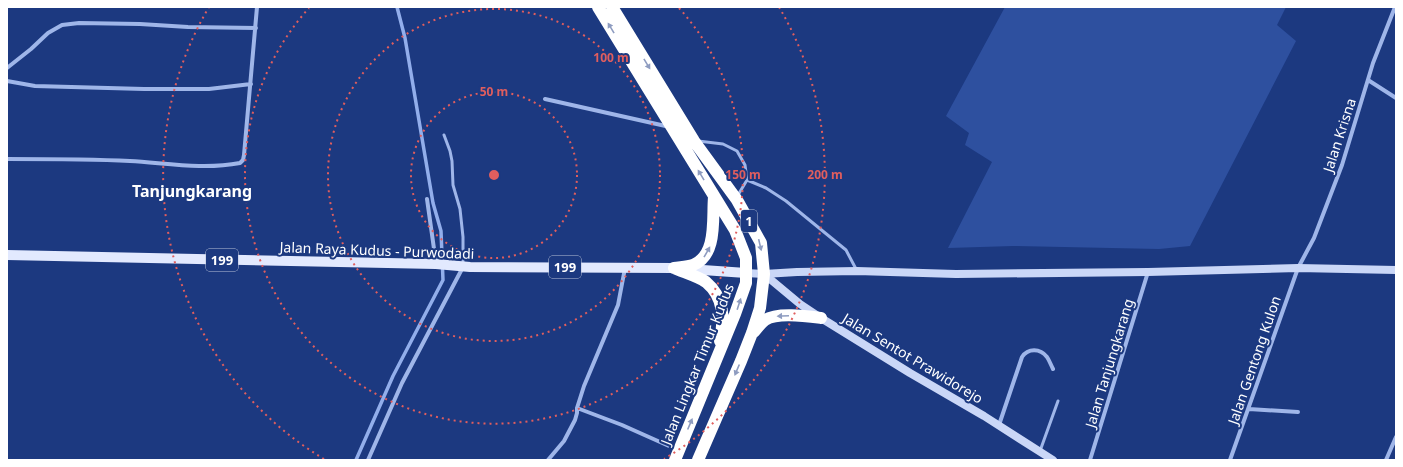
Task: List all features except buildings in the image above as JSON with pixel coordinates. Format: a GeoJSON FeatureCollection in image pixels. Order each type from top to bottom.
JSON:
{"type":"FeatureCollection","features":[{"type":"Feature","properties":{"kind":"highway","name":"Jalan Lingkar Timur Kudus"},"geometry":{"type":"LineString","coordinates":[[598,7],[735,230],[746,258],[746,283],[735,314],[677,455]]}},
{"type":"Feature","properties":{"kind":"highway","name":"1"},"geometry":{"type":"LineString","coordinates":[[612,7],[694,141],[737,200],[760,243],[764,274],[760,308],[752,333],[701,459]]}},
{"type":"Feature","properties":{"kind":"highway"},"geometry":{"type":"LineString","coordinates":[[674,268],[693,265],[703,258],[710,247],[712,238],[714,197]]}},
{"type":"Feature","properties":{"kind":"highway"},"geometry":{"type":"LineString","coordinates":[[674,268],[705,282],[717,295],[723,311],[722,331],[714,366]]}},
{"type":"Feature","properties":{"kind":"highway"},"geometry":{"type":"LineString","coordinates":[[752,333],[765,320],[776,316],[806,316],[821,318]]}},
{"type":"Feature","properties":{"kind":"main road","name":"Jalan Raya Kudus - Purwodadi"},"geometry":{"type":"LineString","coordinates":[[7,256],[437,264],[460,266],[674,268],[746,272]]}},
{"type":"Feature","properties":{"kind":"main road"},"geometry":{"type":"LineString","coordinates":[[746,272],[764,274],[856,269],[956,274],[1148,272],[1298,268],[1396,270]]}},
{"type":"Feature","properties":{"kind":"main road","name":"Jalan Sentot Prawidorejo"},"geometry":{"type":"LineString","coordinates":[[764,274],[800,304],[821,318],[1053,460]]}},
{"type":"Feature","properties":{"kind":"street"},"geometry":{"type":"LineString","coordinates":[[7,159],[130,161],[206,166],[240,164],[244,155],[257,7]]}},
{"type":"Feature","properties":{"kind":"street","name":"Jalan Krisna"},"geometry":{"type":"LineString","coordinates":[[1298,268],[1314,238],[1342,165],[1377,51],[1394,16],[1395,7]]}},
{"type":"Feature","properties":{"kind":"street"},"geometry":{"type":"LineString","coordinates":[[7,68],[48,33],[62,25],[79,23],[256,28]]}},
{"type":"Feature","properties":{"kind":"street"},"geometry":{"type":"LineString","coordinates":[[1368,80],[1396,98]]}},
{"type":"Feature","properties":{"kind":"street"},"geometry":{"type":"LineString","coordinates":[[7,81],[35,86],[144,89],[209,89],[251,84]]}},
{"type":"Feature","properties":{"kind":"street"},"geometry":{"type":"LineString","coordinates":[[545,99],[672,128]]}},
{"type":"Feature","properties":{"kind":"street"},"geometry":{"type":"LineString","coordinates":[[427,199],[437,264]]}},
{"type":"Feature","properties":{"kind":"street"},"geometry":{"type":"LineString","coordinates":[[368,460],[402,383],[460,266]]}},
{"type":"Feature","properties":{"kind":"street"},"geometry":{"type":"LineString","coordinates":[[548,460],[564,441],[575,420],[584,386],[618,305],[625,268]]}},
{"type":"Feature","properties":{"kind":"street","name":"Jalan Gentong Kulon"},"geometry":{"type":"LineString","coordinates":[[1230,460],[1298,268]]}},
{"type":"Feature","properties":{"kind":"street","name":"Jalan Tanjungkarang"},"geometry":{"type":"LineString","coordinates":[[1090,460],[1148,272]]}},
{"type":"Feature","properties":{"kind":"street"},"geometry":{"type":"LineString","coordinates":[[998,425],[1022,357],[1026,352],[1031,350],[1043,353],[1047,357],[1052,369]]}},
{"type":"Feature","properties":{"kind":"street"},"geometry":{"type":"LineString","coordinates":[[577,408],[622,425],[677,455]]}},
{"type":"Feature","properties":{"kind":"street"},"geometry":{"type":"LineString","coordinates":[[1249,409],[1298,412]]}},
{"type":"Feature","properties":{"kind":"street"},"geometry":{"type":"LineString","coordinates":[[1386,460],[1396,437]]}},
{"type":"Feature","properties":{"kind":"lane"},"geometry":{"type":"LineString","coordinates":[[444,135],[450,151],[453,185],[460,209],[463,237],[460,266]]}},
{"type":"Feature","properties":{"kind":"lane"},"geometry":{"type":"LineString","coordinates":[[694,141],[723,144],[737,151],[745,165],[747,180],[738,193],[737,200]]}},
{"type":"Feature","properties":{"kind":"lane"},"geometry":{"type":"LineString","coordinates":[[747,180],[766,188],[786,201],[846,250],[856,269]]}},
{"type":"Feature","properties":{"kind":"lane"},"geometry":{"type":"LineString","coordinates":[[1040,452],[1058,402]]}},
{"type":"Feature","properties":{"kind":"shaded area"},"geometry":{"type":"Polygon","coordinates":[[[1005,7],[1286,7],[1277,25],[1296,41],[1190,246],[1159,249],[1013,246],[948,248],[992,162],[965,145],[969,133],[946,116],[1005,7]]]}},
{"type":"Feature","properties":{"kind":"waterway"},"geometry":{"type":"LineString","coordinates":[[356,460],[393,376],[443,280],[441,231],[433,203],[405,38],[397,7]]}},
{"type":"Feature","properties":{"kind":"district","name":"Tanjungkarang"},"geometry":{"type":"Point","coordinates":[192,191]}}]}
